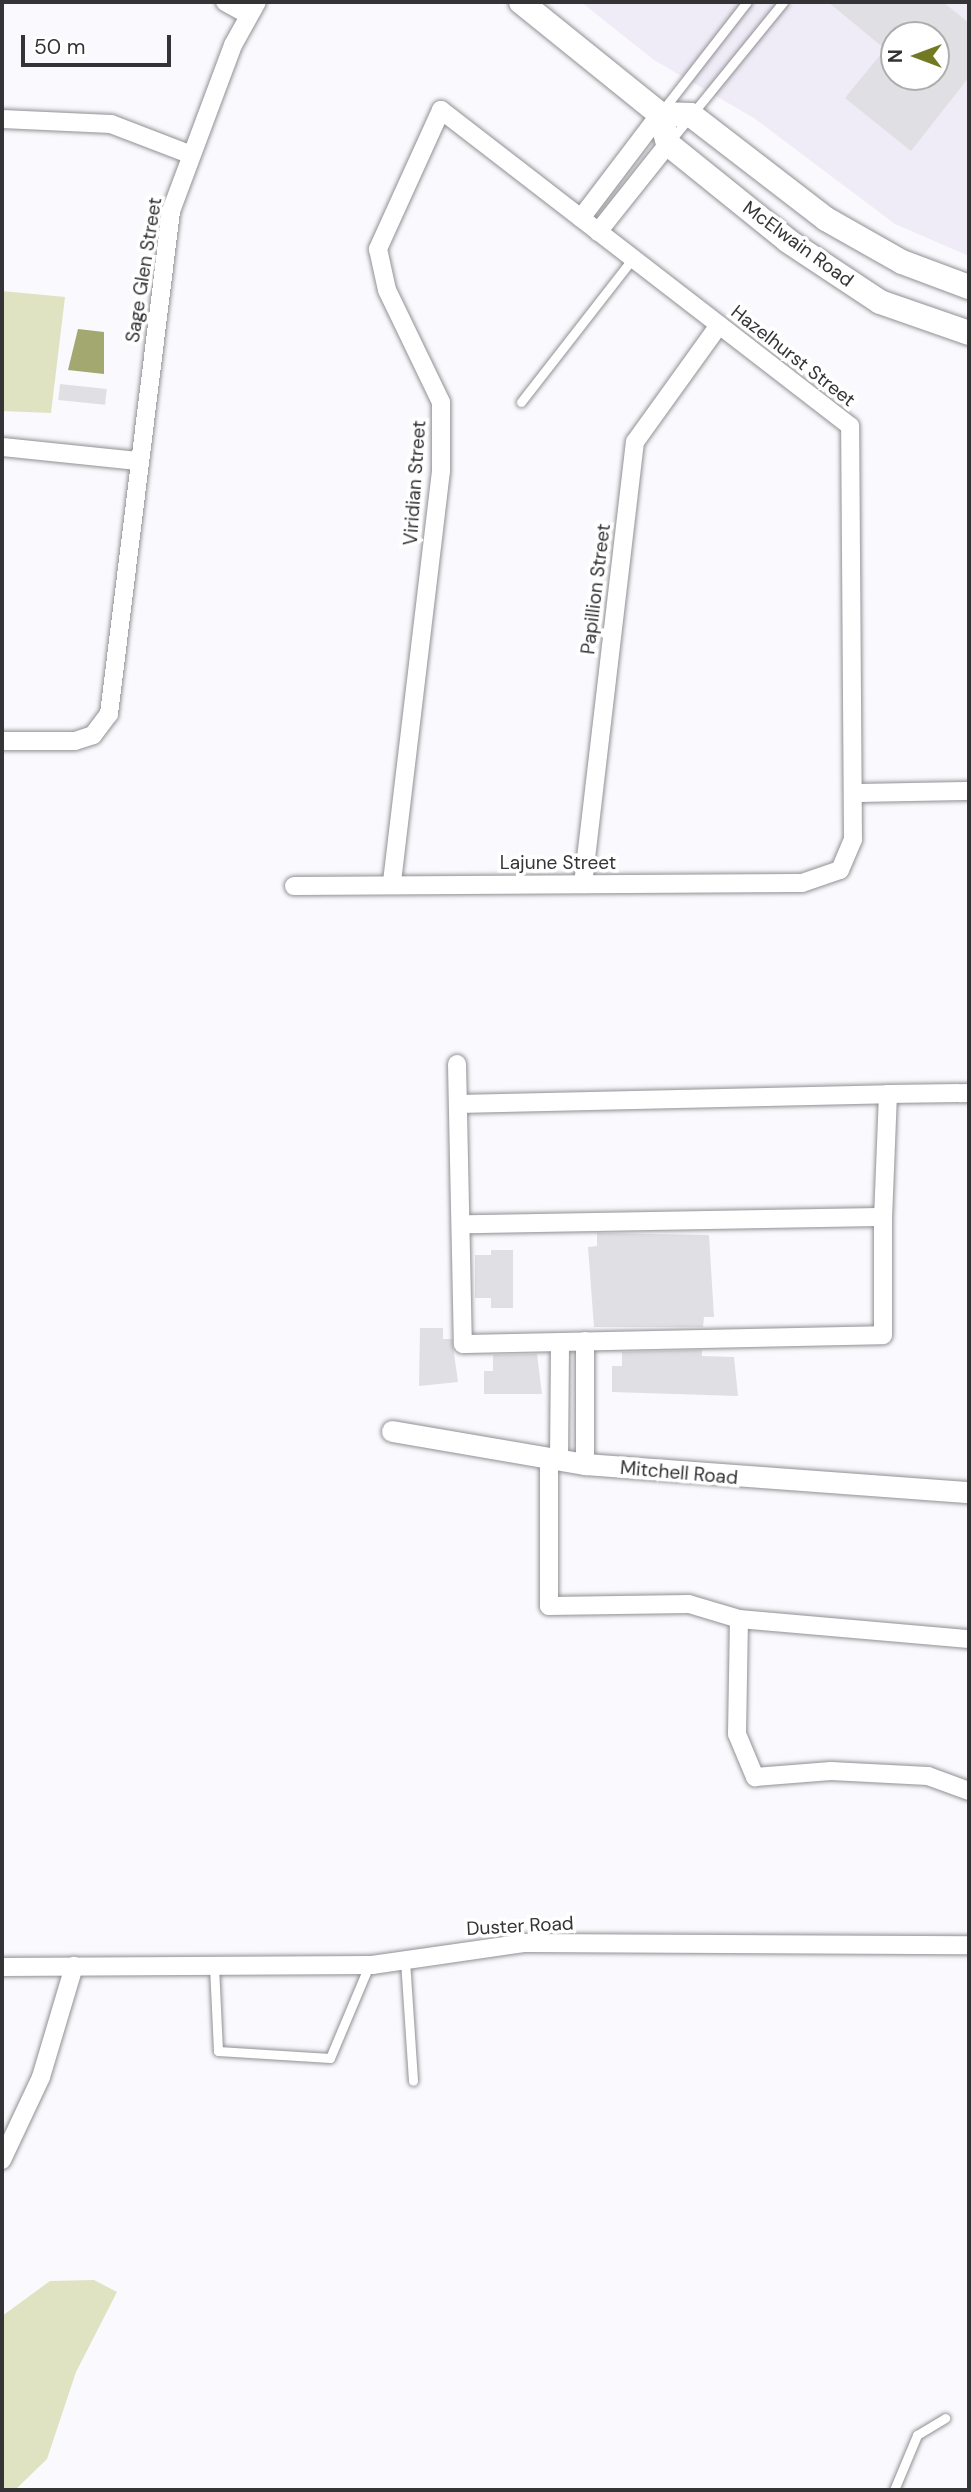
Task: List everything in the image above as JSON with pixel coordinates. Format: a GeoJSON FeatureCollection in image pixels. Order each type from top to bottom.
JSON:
{"type":"FeatureCollection","features":[{"type":"Feature","properties":{"kind":"main road"},"geometry":{"type":"LineString","coordinates":[[521,2],[660,114],[691,115]]}},
{"type":"Feature","properties":{"kind":"main road"},"geometry":{"type":"LineString","coordinates":[[660,114],[663,148]]}},
{"type":"Feature","properties":{"kind":"main road","name":"McElwain Road"},"geometry":{"type":"LineString","coordinates":[[691,115],[825,219],[902,261],[969,287]]}},
{"type":"Feature","properties":{"kind":"main road","name":"McElwain Road"},"geometry":{"type":"LineString","coordinates":[[663,148],[833,273],[880,302],[969,333]]}},
{"type":"Feature","properties":{"kind":"street"},"geometry":{"type":"LineString","coordinates":[[225,2],[250,6]]}},
{"type":"Feature","properties":{"kind":"street","name":"Sage Glen Street"},"geometry":{"type":"LineString","coordinates":[[2,741],[68,743],[93,735],[109,714],[162,264],[189,154],[250,6]]}},
{"type":"Feature","properties":{"kind":"street","name":"Hazelhurst Street"},"geometry":{"type":"LineString","coordinates":[[441,110],[850,426],[853,840],[840,870],[821,877]]}},
{"type":"Feature","properties":{"kind":"street","name":"Viridian Street"},"geometry":{"type":"LineString","coordinates":[[392,884],[441,471],[441,402],[387,290],[378,249],[441,110]]}},
{"type":"Feature","properties":{"kind":"street"},"geometry":{"type":"LineString","coordinates":[[581,218],[660,114]]}},
{"type":"Feature","properties":{"kind":"street"},"geometry":{"type":"LineString","coordinates":[[2,120],[111,124],[189,154]]}},
{"type":"Feature","properties":{"kind":"street"},"geometry":{"type":"LineString","coordinates":[[598,232],[663,148]]}},
{"type":"Feature","properties":{"kind":"street","name":"Papillion Street"},"geometry":{"type":"LineString","coordinates":[[583,884],[635,442],[719,325]]}},
{"type":"Feature","properties":{"kind":"street"},"geometry":{"type":"LineString","coordinates":[[2,447],[138,461]]}},
{"type":"Feature","properties":{"kind":"street"},"geometry":{"type":"LineString","coordinates":[[854,793],[969,791]]}},
{"type":"Feature","properties":{"kind":"street","name":"Lajune Street"},"geometry":{"type":"LineString","coordinates":[[294,886],[802,883],[821,877]]}},
{"type":"Feature","properties":{"kind":"street"},"geometry":{"type":"LineString","coordinates":[[457,1064],[463,1344],[883,1335],[883,1217],[888,1094]]}},
{"type":"Feature","properties":{"kind":"street"},"geometry":{"type":"LineString","coordinates":[[458,1104],[969,1093]]}},
{"type":"Feature","properties":{"kind":"street"},"geometry":{"type":"LineString","coordinates":[[462,1224],[883,1217]]}},
{"type":"Feature","properties":{"kind":"street"},"geometry":{"type":"LineString","coordinates":[[560,1342],[549,1606],[689,1604],[739,1619],[969,1639]]}},
{"type":"Feature","properties":{"kind":"street"},"geometry":{"type":"LineString","coordinates":[[585,1342],[585,1464]]}},
{"type":"Feature","properties":{"kind":"street","name":"Mitchell Road"},"geometry":{"type":"LineString","coordinates":[[392,1430],[585,1464],[969,1492]]}},
{"type":"Feature","properties":{"kind":"street"},"geometry":{"type":"LineString","coordinates":[[739,1619],[737,1734],[755,1777],[831,1771],[928,1776],[969,1791]]}},
{"type":"Feature","properties":{"kind":"street","name":"Duster Road"},"geometry":{"type":"LineString","coordinates":[[2,1967],[369,1965],[525,1943],[969,1945]]}},
{"type":"Feature","properties":{"kind":"street"},"geometry":{"type":"LineString","coordinates":[[2,2160],[41,2077],[74,1966]]}},
{"type":"Feature","properties":{"kind":"lane"},"geometry":{"type":"LineString","coordinates":[[660,114],[747,2]]}},
{"type":"Feature","properties":{"kind":"lane"},"geometry":{"type":"LineString","coordinates":[[663,148],[783,2]]}},
{"type":"Feature","properties":{"kind":"lane"},"geometry":{"type":"LineString","coordinates":[[521,402],[633,258]]}},
{"type":"Feature","properties":{"kind":"lane"},"geometry":{"type":"LineString","coordinates":[[405,1960],[413,2081]]}},
{"type":"Feature","properties":{"kind":"lane"},"geometry":{"type":"LineString","coordinates":[[214,1966],[218,2051],[330,2058],[369,1965]]}},
{"type":"Feature","properties":{"kind":"lane"},"geometry":{"type":"LineString","coordinates":[[894,2490],[916,2435],[945,2418]]}},
{"type":"Feature","properties":{"kind":"shaded area"},"geometry":{"type":"Polygon","coordinates":[[[581,2],[969,2],[969,256],[895,224],[754,118],[654,60],[581,2]]]}},
{"type":"Feature","properties":{"kind":"shaded area"},"geometry":{"type":"Polygon","coordinates":[[[2,291],[65,297],[51,413],[2,411],[2,291]]]}},
{"type":"Feature","properties":{"kind":"shaded area"},"geometry":{"type":"Polygon","coordinates":[[[78,329],[104,332],[104,374],[68,370],[78,329]]]}},
{"type":"Feature","properties":{"kind":"shaded area"},"geometry":{"type":"Polygon","coordinates":[[[94,2280],[117,2292],[76,2372],[47,2459],[15,2490],[2,2490],[2,2316],[50,2281],[94,2280]]]}},
{"type":"Feature","properties":{"kind":"building"},"geometry":{"type":"Polygon","coordinates":[[[828,2],[943,2],[969,23],[969,77],[911,151],[845,98],[880,55],[880,91],[950,91],[950,21],[880,21],[880,45],[828,2]]]}},
{"type":"Feature","properties":{"kind":"building"},"geometry":{"type":"Polygon","coordinates":[[[60,384],[107,389],[105,405],[58,400],[60,384]]]}},
{"type":"Feature","properties":{"kind":"building"},"geometry":{"type":"Polygon","coordinates":[[[597,1233],[709,1235],[714,1317],[704,1317],[703,1327],[594,1327],[588,1247],[597,1246],[597,1233]]]}},
{"type":"Feature","properties":{"kind":"building"},"geometry":{"type":"Polygon","coordinates":[[[491,1250],[513,1250],[513,1308],[491,1308],[491,1298],[475,1298],[475,1255],[491,1255],[491,1250]]]}},
{"type":"Feature","properties":{"kind":"building"},"geometry":{"type":"Polygon","coordinates":[[[420,1328],[443,1328],[443,1339],[452,1339],[458,1382],[419,1386],[420,1328]]]}},
{"type":"Feature","properties":{"kind":"building"},"geometry":{"type":"Polygon","coordinates":[[[702,1350],[702,1356],[734,1357],[738,1396],[612,1392],[612,1366],[622,1366],[622,1352],[702,1350]]]}},
{"type":"Feature","properties":{"kind":"building"},"geometry":{"type":"Polygon","coordinates":[[[537,1354],[542,1394],[484,1394],[484,1371],[493,1371],[493,1355],[537,1354]]]}}]}
